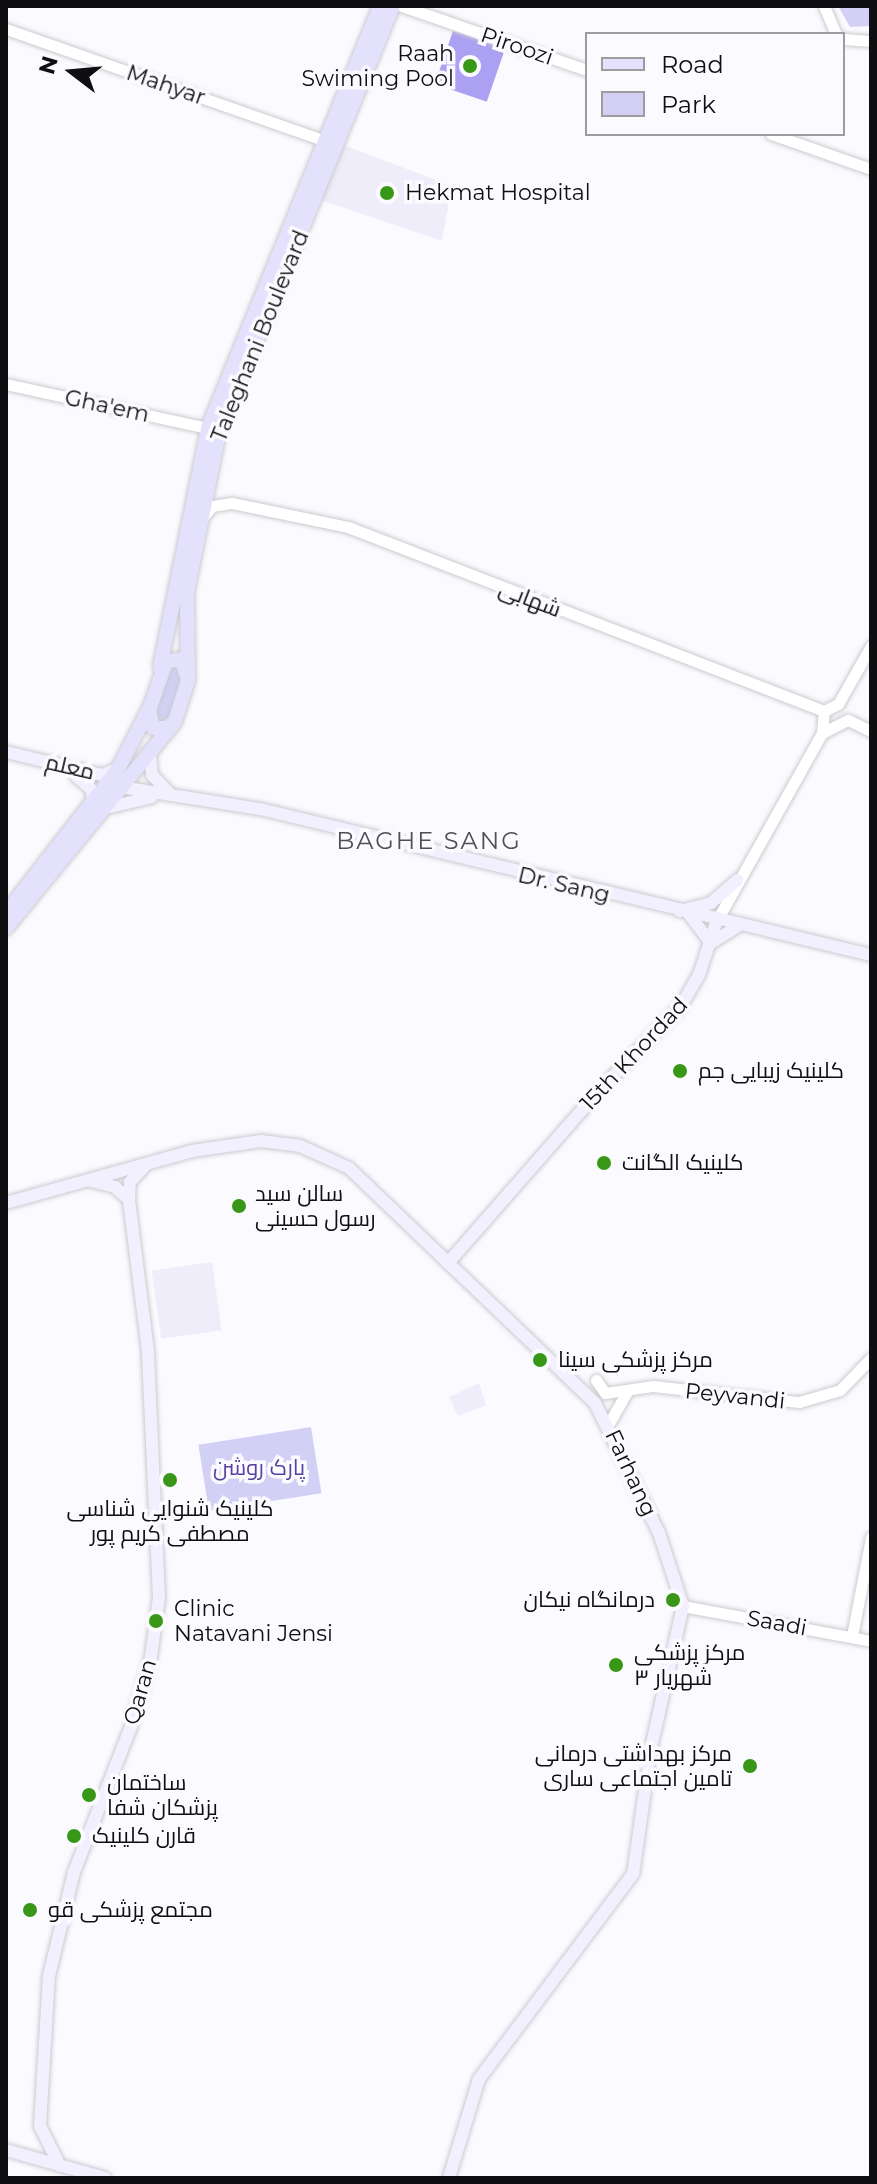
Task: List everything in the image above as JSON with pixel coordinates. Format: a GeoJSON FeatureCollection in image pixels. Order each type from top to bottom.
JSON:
{"type":"FeatureCollection","features":[{"type":"Feature","properties":{"kind":"main road","name":"Taleghani Boulevard"},"geometry":{"type":"LineString","coordinates":[[175,721],[188,680],[186,626],[198,529],[219,432],[350,96],[380,6]]}},
{"type":"Feature","properties":{"kind":"main road","name":"Taleghani Boulevard"},"geometry":{"type":"LineString","coordinates":[[149,710],[168,633],[208,428],[326,141],[393,6]]}},
{"type":"Feature","properties":{"kind":"main road"},"geometry":{"type":"LineString","coordinates":[[168,633],[178,644],[186,626]]}},
{"type":"Feature","properties":{"kind":"main road"},"geometry":{"type":"LineString","coordinates":[[159,673],[177,657],[188,680]]}},
{"type":"Feature","properties":{"kind":"main road"},"geometry":{"type":"LineString","coordinates":[[149,710],[153,728],[167,728],[175,721]]}},
{"type":"Feature","properties":{"kind":"main road"},"geometry":{"type":"LineString","coordinates":[[114,786],[118,769],[149,710]]}},
{"type":"Feature","properties":{"kind":"main road"},"geometry":{"type":"LineString","coordinates":[[6,928],[114,786],[150,755],[175,721]]}},
{"type":"Feature","properties":{"kind":"main road","name":"معلم"},"geometry":{"type":"LineString","coordinates":[[6,752],[102,775],[118,769]]}},
{"type":"Feature","properties":{"kind":"main road"},"geometry":{"type":"LineString","coordinates":[[150,755],[152,775],[171,795]]}},
{"type":"Feature","properties":{"kind":"main road","name":"Dr. Sang"},"geometry":{"type":"LineString","coordinates":[[6,759],[114,786],[286,815],[683,913],[871,955]]}},
{"type":"Feature","properties":{"kind":"main road"},"geometry":{"type":"LineString","coordinates":[[76,776],[92,790],[100,805]]}},
{"type":"Feature","properties":{"kind":"main road"},"geometry":{"type":"LineString","coordinates":[[6,913],[100,805],[171,795]]}},
{"type":"Feature","properties":{"kind":"main road"},"geometry":{"type":"LineString","coordinates":[[737,880],[711,903],[683,913],[711,943],[740,925]]}},
{"type":"Feature","properties":{"kind":"main road","name":"15th Khordad"},"geometry":{"type":"LineString","coordinates":[[448,1263],[597,1093],[681,1006],[711,943],[717,920]]}},
{"type":"Feature","properties":{"kind":"main road","name":"Farhang"},"geometry":{"type":"LineString","coordinates":[[6,1203],[192,1151],[261,1141],[300,1146],[349,1168],[584,1391],[608,1425],[659,1533],[683,1606]]}},
{"type":"Feature","properties":{"kind":"main road"},"geometry":{"type":"LineString","coordinates":[[129,1200],[130,1182],[148,1164]]}},
{"type":"Feature","properties":{"kind":"main road"},"geometry":{"type":"LineString","coordinates":[[83,1180],[115,1187],[129,1200]]}},
{"type":"Feature","properties":{"kind":"main road","name":"Qaran"},"geometry":{"type":"LineString","coordinates":[[60,2166],[40,2126],[49,1976],[74,1872],[132,1724],[151,1657],[159,1597],[148,1351],[129,1200]]}},
{"type":"Feature","properties":{"kind":"main road"},"geometry":{"type":"LineString","coordinates":[[449,2178],[479,2079],[632,1877],[651,1748],[683,1606]]}},
{"type":"Feature","properties":{"kind":"main road"},"geometry":{"type":"LineString","coordinates":[[6,2150],[105,2178]]}},
{"type":"Feature","properties":{"kind":"street","name":"Piroozi"},"geometry":{"type":"LineString","coordinates":[[402,6],[585,69]]}},
{"type":"Feature","properties":{"kind":"street"},"geometry":{"type":"LineString","coordinates":[[824,6],[835,32]]}},
{"type":"Feature","properties":{"kind":"street","name":"Mahyar"},"geometry":{"type":"LineString","coordinates":[[6,29],[326,141]]}},
{"type":"Feature","properties":{"kind":"street"},"geometry":{"type":"LineString","coordinates":[[845,39],[871,41]]}},
{"type":"Feature","properties":{"kind":"street"},"geometry":{"type":"LineString","coordinates":[[777,136],[871,169]]}},
{"type":"Feature","properties":{"kind":"street","name":"Gha'em"},"geometry":{"type":"LineString","coordinates":[[6,384],[208,428]]}},
{"type":"Feature","properties":{"kind":"street"},"geometry":{"type":"LineString","coordinates":[[209,469],[210,482],[232,503]]}},
{"type":"Feature","properties":{"kind":"street"},"geometry":{"type":"LineString","coordinates":[[198,529],[212,506],[232,503]]}},
{"type":"Feature","properties":{"kind":"street","name":"شهابی"},"geometry":{"type":"LineString","coordinates":[[232,503],[348,527],[824,711]]}},
{"type":"Feature","properties":{"kind":"street"},"geometry":{"type":"LineString","coordinates":[[822,733],[824,711],[838,704],[871,646]]}},
{"type":"Feature","properties":{"kind":"street"},"geometry":{"type":"LineString","coordinates":[[838,704],[848,720],[871,731]]}},
{"type":"Feature","properties":{"kind":"street"},"geometry":{"type":"LineString","coordinates":[[822,733],[848,720]]}},
{"type":"Feature","properties":{"kind":"street","name":"15th Khordad"},"geometry":{"type":"LineString","coordinates":[[717,920],[822,733]]}},
{"type":"Feature","properties":{"kind":"street"},"geometry":{"type":"LineString","coordinates":[[724,905],[740,925]]}},
{"type":"Feature","properties":{"kind":"street","name":"Peyvandi"},"geometry":{"type":"LineString","coordinates":[[596,1380],[605,1393],[631,1388],[799,1402],[840,1390],[871,1358]]}},
{"type":"Feature","properties":{"kind":"street"},"geometry":{"type":"LineString","coordinates":[[608,1425],[621,1396],[631,1388]]}},
{"type":"Feature","properties":{"kind":"street"},"geometry":{"type":"LineString","coordinates":[[852,1636],[871,1537]]}},
{"type":"Feature","properties":{"kind":"street","name":"Saadi"},"geometry":{"type":"LineString","coordinates":[[683,1606],[871,1641]]}},
{"type":"Feature","properties":{"kind":"shaded area","name":"Raah Swiming Pool"},"geometry":{"type":"Polygon","coordinates":[[[453,31],[505,49],[487,102],[435,84],[453,31]]]}},
{"type":"Feature","properties":{"kind":"shaded area","name":"Hekmat Hospital"},"geometry":{"type":"Polygon","coordinates":[[[343,145],[452,186],[442,241],[321,200],[343,145]]]}},
{"type":"Feature","properties":{"kind":"shaded area"},"geometry":{"type":"Polygon","coordinates":[[[212,1262],[222,1330],[161,1339],[152,1270],[212,1262]]]}},
{"type":"Feature","properties":{"kind":"shaded area"},"geometry":{"type":"Polygon","coordinates":[[[479,1383],[486,1405],[458,1416],[449,1397],[479,1383]]]}},
{"type":"Feature","properties":{"kind":"green space"},"geometry":{"type":"Polygon","coordinates":[[[838,6],[871,6],[871,26],[850,27],[838,6]]]}},
{"type":"Feature","properties":{"kind":"green space"},"geometry":{"type":"Polygon","coordinates":[[[172,662],[183,671],[171,720],[156,725],[152,711],[172,662]]]}},
{"type":"Feature","properties":{"kind":"green space","name":"پارک روشن"},"geometry":{"type":"Polygon","coordinates":[[[311,1427],[321,1493],[209,1511],[198,1445],[311,1427]]]}},
{"type":"Feature","properties":{"kind":"place","name":"Raah Swiming Pool"},"geometry":{"type":"Point","coordinates":[470,66]}},
{"type":"Feature","properties":{"kind":"place","name":"Hekmat Hospital"},"geometry":{"type":"Point","coordinates":[387,193]}},
{"type":"Feature","properties":{"kind":"place","name":"کلینیک زیبایی جم"},"geometry":{"type":"Point","coordinates":[680,1071]}},
{"type":"Feature","properties":{"kind":"place","name":"کلینیک الگانت"},"geometry":{"type":"Point","coordinates":[604,1163]}},
{"type":"Feature","properties":{"kind":"place","name":"سالن سید رسول حسینی"},"geometry":{"type":"Point","coordinates":[239,1206]}},
{"type":"Feature","properties":{"kind":"place","name":"مرکز پزشکی سینا"},"geometry":{"type":"Point","coordinates":[540,1360]}},
{"type":"Feature","properties":{"kind":"place","name":"کلینیک شنوایی شناسی مصطفی کریم پور"},"geometry":{"type":"Point","coordinates":[170,1480]}},
{"type":"Feature","properties":{"kind":"place","name":"درمانگاه نیکان"},"geometry":{"type":"Point","coordinates":[673,1600]}},
{"type":"Feature","properties":{"kind":"place","name":"Clinic Natavani Jensi"},"geometry":{"type":"Point","coordinates":[156,1621]}},
{"type":"Feature","properties":{"kind":"place","name":"مرکز پزشکی شهریار ۳"},"geometry":{"type":"Point","coordinates":[616,1665]}},
{"type":"Feature","properties":{"kind":"place","name":"مرکز بهداشتی درمانی تامین اجتماعی ساری"},"geometry":{"type":"Point","coordinates":[750,1766]}},
{"type":"Feature","properties":{"kind":"place","name":"ساختمان پزشکان شفا"},"geometry":{"type":"Point","coordinates":[89,1795]}},
{"type":"Feature","properties":{"kind":"place","name":"قارن کلینیک"},"geometry":{"type":"Point","coordinates":[74,1836]}},
{"type":"Feature","properties":{"kind":"place","name":"مجتمع پزشکی قو"},"geometry":{"type":"Point","coordinates":[30,1910]}},
{"type":"Feature","properties":{"kind":"district","name":"BAGHE SANG"},"geometry":{"type":"Point","coordinates":[429,841]}}]}
